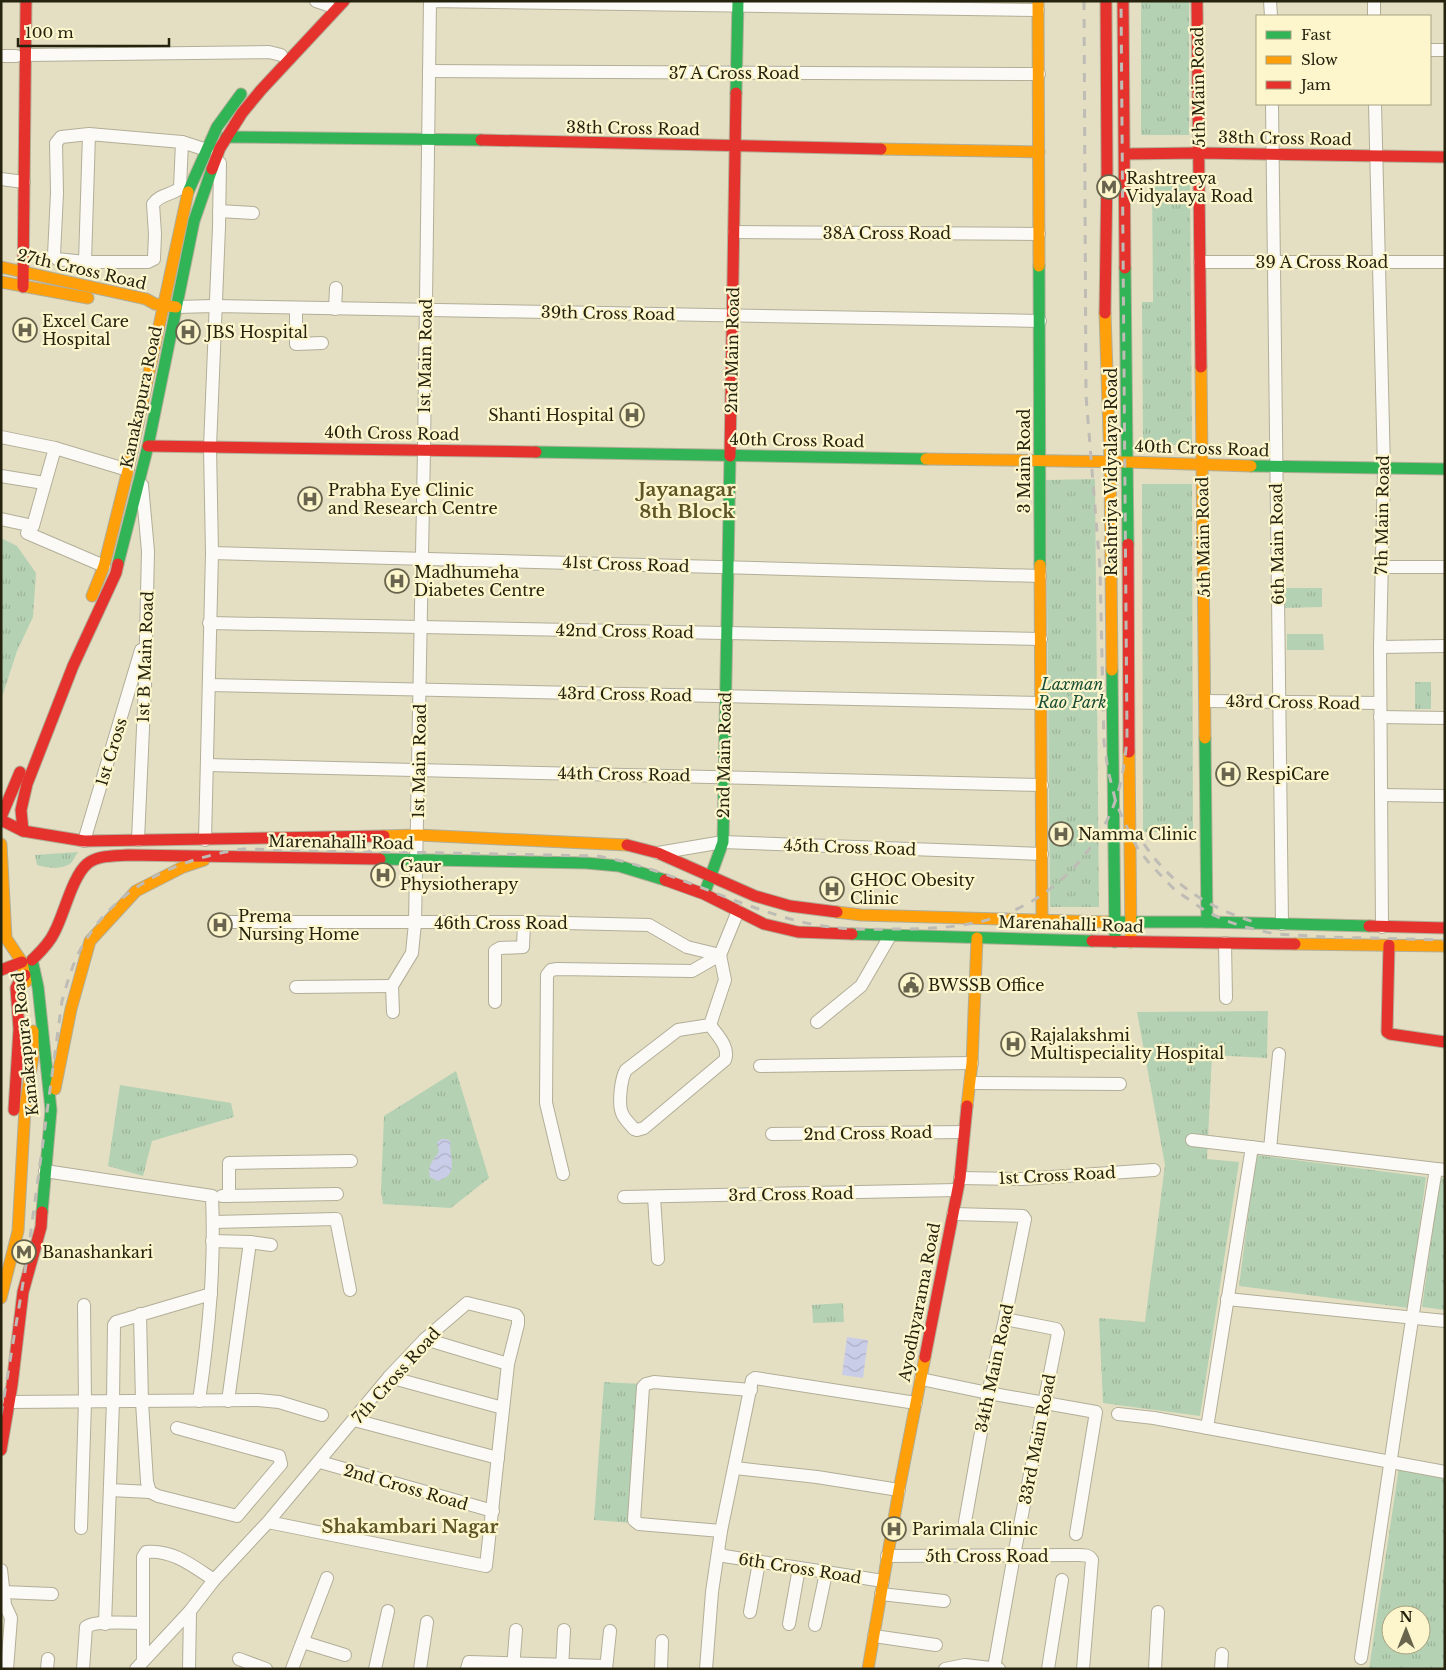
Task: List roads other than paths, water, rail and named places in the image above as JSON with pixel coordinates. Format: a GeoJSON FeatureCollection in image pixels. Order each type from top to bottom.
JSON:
{"type":"FeatureCollection","features":[{"type":"Feature","properties":{"kind":"main road"},"geometry":{"type":"LineString","coordinates":[[17,1],[21,56],[19,286]]}},
{"type":"Feature","properties":{"kind":"main road"},"geometry":{"type":"LineString","coordinates":[[21,56],[26,1]]}},
{"type":"Feature","properties":{"kind":"main road","name":"Kanakapura Road"},"geometry":{"type":"LineString","coordinates":[[23,831],[21,810],[27,784],[73,666],[116,573],[148,446],[165,306],[223,142],[242,113],[261,90],[344,1]]}},
{"type":"Feature","properties":{"kind":"main road","name":"Rashtriya Vidyalaya Road"},"geometry":{"type":"LineString","coordinates":[[1106,1],[1107,170],[1105,325],[1110,462],[1115,942]]}},
{"type":"Feature","properties":{"kind":"main road","name":"Rashtriya Vidyalaya Road"},"geometry":{"type":"LineString","coordinates":[[1123,1],[1131,942]]}},
{"type":"Feature","properties":{"kind":"main road","name":"5th Main Road"},"geometry":{"type":"LineString","coordinates":[[1197,1],[1208,922]]}},
{"type":"Feature","properties":{"kind":"main road"},"geometry":{"type":"LineString","coordinates":[[263,72],[281,55],[325,2]]}},
{"type":"Feature","properties":{"kind":"main road","name":"2nd Main Road"},"geometry":{"type":"LineString","coordinates":[[710,876],[723,842],[738,4]]}},
{"type":"Feature","properties":{"kind":"main road","name":"3 Main Road"},"geometry":{"type":"LineString","coordinates":[[1038,5],[1042,920]]}},
{"type":"Feature","properties":{"kind":"main road","name":"Kanakapura Road"},"geometry":{"type":"LineString","coordinates":[[1,818],[104,566],[165,306],[186,196],[217,127],[246,88]]}},
{"type":"Feature","properties":{"kind":"main road","name":"38th Cross Road"},"geometry":{"type":"LineString","coordinates":[[223,142],[428,140],[1039,152]]}},
{"type":"Feature","properties":{"kind":"main road","name":"38th Cross Road"},"geometry":{"type":"LineString","coordinates":[[1124,154],[1199,153],[1445,157]]}},
{"type":"Feature","properties":{"kind":"main road","name":"27th Cross Road"},"geometry":{"type":"LineString","coordinates":[[1,267],[146,299],[165,306]]}},
{"type":"Feature","properties":{"kind":"main road","name":"27th Cross Road"},"geometry":{"type":"LineString","coordinates":[[1,282],[146,307],[165,306]]}},
{"type":"Feature","properties":{"kind":"main road","name":"40th Cross Road"},"geometry":{"type":"LineString","coordinates":[[148,446],[1040,460],[1202,466],[1445,469]]}},
{"type":"Feature","properties":{"kind":"main road","name":"Marenahalli Road"},"geometry":{"type":"LineString","coordinates":[[1,818],[23,831],[91,841],[418,835],[623,844],[658,852],[755,896],[790,906],[861,915],[1445,928]]}},
{"type":"Feature","properties":{"kind":"main road"},"geometry":{"type":"LineString","coordinates":[[91,841],[103,857]]}},
{"type":"Feature","properties":{"kind":"main road","name":"Kanakapura Road"},"geometry":{"type":"LineString","coordinates":[[1,844],[6,938],[27,961],[38,987],[51,1110],[40,1227],[23,1292],[1,1450]]}},
{"type":"Feature","properties":{"kind":"main road","name":"Marenahalli Road"},"geometry":{"type":"LineString","coordinates":[[27,961],[45,948],[54,934],[75,884],[86,864],[103,857],[128,854],[586,863],[619,866],[704,894],[764,924],[798,932],[1115,942],[1445,946]]}},
{"type":"Feature","properties":{"kind":"main road"},"geometry":{"type":"LineString","coordinates":[[51,1110],[71,1009],[90,941],[136,891],[183,867],[215,856]]}},
{"type":"Feature","properties":{"kind":"main road"},"geometry":{"type":"LineString","coordinates":[[704,894],[710,876]]}},
{"type":"Feature","properties":{"kind":"main road","name":"Ayodhyarama Road"},"geometry":{"type":"LineString","coordinates":[[868,1669],[899,1490],[922,1379],[958,1184],[972,1063],[977,938]]}},
{"type":"Feature","properties":{"kind":"main road"},"geometry":{"type":"LineString","coordinates":[[1389,945],[1386,1030],[1390,1034],[1445,1042]]}},
{"type":"Feature","properties":{"kind":"main road"},"geometry":{"type":"LineString","coordinates":[[1,970],[27,961]]}},
{"type":"Feature","properties":{"kind":"main road","name":"Kanakapura Road"},"geometry":{"type":"LineString","coordinates":[[1,1298],[18,1231],[23,1143],[33,1051],[33,1030],[25,975],[27,961]]}},
{"type":"Feature","properties":{"kind":"main road"},"geometry":{"type":"LineString","coordinates":[[23,1143],[13,1131],[19,1029],[16,988],[21,978],[25,975]]}},
{"type":"Feature","properties":{"kind":"main road"},"geometry":{"type":"LineString","coordinates":[[18,1048],[33,1051]]}},
{"type":"Feature","properties":{"kind":"street"},"geometry":{"type":"LineString","coordinates":[[430,1],[1038,5]]}},
{"type":"Feature","properties":{"kind":"street","name":"1st Main Road"},"geometry":{"type":"LineString","coordinates":[[392,986],[412,953],[415,923],[418,835],[430,1]]}},
{"type":"Feature","properties":{"kind":"street"},"geometry":{"type":"LineString","coordinates":[[1270,1],[1270,15]]}},
{"type":"Feature","properties":{"kind":"street"},"geometry":{"type":"LineString","coordinates":[[1374,1],[1374,15]]}},
{"type":"Feature","properties":{"kind":"street"},"geometry":{"type":"LineString","coordinates":[[1431,50],[1445,50]]}},
{"type":"Feature","properties":{"kind":"street"},"geometry":{"type":"LineString","coordinates":[[1,56],[269,52],[281,55]]}},
{"type":"Feature","properties":{"kind":"street","name":"37 A Cross Road"},"geometry":{"type":"LineString","coordinates":[[429,72],[1039,74]]}},
{"type":"Feature","properties":{"kind":"street","name":"6th Main Road"},"geometry":{"type":"LineString","coordinates":[[1272,105],[1282,924]]}},
{"type":"Feature","properties":{"kind":"street","name":"7th Main Road"},"geometry":{"type":"LineString","coordinates":[[1375,105],[1384,469],[1380,647],[1382,927]]}},
{"type":"Feature","properties":{"kind":"street"},"geometry":{"type":"LineString","coordinates":[[182,142],[180,188],[165,194],[153,204],[154,259],[148,262],[85,262],[57,258],[54,255],[57,193],[56,143],[58,139],[89,134],[182,142],[207,150]]}},
{"type":"Feature","properties":{"kind":"street"},"geometry":{"type":"LineString","coordinates":[[85,262],[89,134]]}},
{"type":"Feature","properties":{"kind":"street"},"geometry":{"type":"LineString","coordinates":[[205,840],[212,553],[210,447],[214,306],[223,142]]}},
{"type":"Feature","properties":{"kind":"street"},"geometry":{"type":"LineString","coordinates":[[1,179],[20,182]]}},
{"type":"Feature","properties":{"kind":"street"},"geometry":{"type":"LineString","coordinates":[[219,211],[253,213]]}},
{"type":"Feature","properties":{"kind":"street","name":"38A Cross Road"},"geometry":{"type":"LineString","coordinates":[[734,232],[1039,234]]}},
{"type":"Feature","properties":{"kind":"street","name":"39 A Cross Road"},"geometry":{"type":"LineString","coordinates":[[1200,262],[1445,262]]}},
{"type":"Feature","properties":{"kind":"street"},"geometry":{"type":"LineString","coordinates":[[335,309],[336,288]]}},
{"type":"Feature","properties":{"kind":"street","name":"39th Cross Road"},"geometry":{"type":"LineString","coordinates":[[165,306],[1040,321]]}},
{"type":"Feature","properties":{"kind":"street"},"geometry":{"type":"LineString","coordinates":[[296,308],[296,344],[322,343]]}},
{"type":"Feature","properties":{"kind":"street"},"geometry":{"type":"LineString","coordinates":[[1,436],[55,448],[128,470]]}},
{"type":"Feature","properties":{"kind":"street"},"geometry":{"type":"LineString","coordinates":[[1,519],[33,526],[55,448]]}},
{"type":"Feature","properties":{"kind":"street","name":"1st B Main Road"},"geometry":{"type":"LineString","coordinates":[[138,840],[148,551],[141,474]]}},
{"type":"Feature","properties":{"kind":"street"},"geometry":{"type":"LineString","coordinates":[[1,476],[44,483]]}},
{"type":"Feature","properties":{"kind":"street"},"geometry":{"type":"LineString","coordinates":[[27,533],[104,566]]}},
{"type":"Feature","properties":{"kind":"street","name":"41st Cross Road"},"geometry":{"type":"LineString","coordinates":[[212,553],[1040,576]]}},
{"type":"Feature","properties":{"kind":"street"},"geometry":{"type":"LineString","coordinates":[[1382,567],[1445,567]]}},
{"type":"Feature","properties":{"kind":"street","name":"42nd Cross Road"},"geometry":{"type":"LineString","coordinates":[[209,623],[1041,639]]}},
{"type":"Feature","properties":{"kind":"street","name":"1st Cross"},"geometry":{"type":"LineString","coordinates":[[91,841],[146,633]]}},
{"type":"Feature","properties":{"kind":"street"},"geometry":{"type":"LineString","coordinates":[[1380,647],[1445,646]]}},
{"type":"Feature","properties":{"kind":"street","name":"43rd Cross Road"},"geometry":{"type":"LineString","coordinates":[[209,685],[1041,703]]}},
{"type":"Feature","properties":{"kind":"street","name":"43rd Cross Road"},"geometry":{"type":"LineString","coordinates":[[1205,701],[1380,703]]}},
{"type":"Feature","properties":{"kind":"street","name":"43rd Cross Road"},"geometry":{"type":"LineString","coordinates":[[1380,717],[1445,718]]}},
{"type":"Feature","properties":{"kind":"street","name":"44th Cross Road"},"geometry":{"type":"LineString","coordinates":[[207,765],[1042,784]]}},
{"type":"Feature","properties":{"kind":"street"},"geometry":{"type":"LineString","coordinates":[[1381,795],[1445,796]]}},
{"type":"Feature","properties":{"kind":"street","name":"45th Cross Road"},"geometry":{"type":"LineString","coordinates":[[658,852],[723,842],[1042,854]]}},
{"type":"Feature","properties":{"kind":"street"},"geometry":{"type":"LineString","coordinates":[[710,1025],[725,980],[720,955],[738,911]]}},
{"type":"Feature","properties":{"kind":"street","name":"46th Cross Road"},"geometry":{"type":"LineString","coordinates":[[228,922],[524,922],[649,925],[654,926],[687,947],[720,955]]}},
{"type":"Feature","properties":{"kind":"street"},"geometry":{"type":"LineString","coordinates":[[494,1002],[495,951],[500,948],[523,947],[524,922]]}},
{"type":"Feature","properties":{"kind":"street"},"geometry":{"type":"LineString","coordinates":[[817,1022],[861,986],[890,936]]}},
{"type":"Feature","properties":{"kind":"street"},"geometry":{"type":"LineString","coordinates":[[1225,943],[1226,998]]}},
{"type":"Feature","properties":{"kind":"street"},"geometry":{"type":"LineString","coordinates":[[563,1174],[547,1112],[545,1092],[547,975],[550,970],[557,968],[692,970],[720,955]]}},
{"type":"Feature","properties":{"kind":"street"},"geometry":{"type":"LineString","coordinates":[[296,987],[392,986],[393,1012]]}},
{"type":"Feature","properties":{"kind":"street"},"geometry":{"type":"LineString","coordinates":[[710,1025],[726,1049],[727,1057],[725,1060],[644,1128],[634,1129],[621,1111],[622,1080],[626,1070],[678,1030],[710,1025]]}},
{"type":"Feature","properties":{"kind":"street"},"geometry":{"type":"LineString","coordinates":[[1270,1149],[1279,1054]]}},
{"type":"Feature","properties":{"kind":"street"},"geometry":{"type":"LineString","coordinates":[[760,1066],[972,1063]]}},
{"type":"Feature","properties":{"kind":"street"},"geometry":{"type":"LineString","coordinates":[[970,1083],[1120,1084]]}},
{"type":"Feature","properties":{"kind":"street","name":"2nd Cross Road"},"geometry":{"type":"LineString","coordinates":[[772,1134],[964,1132]]}},
{"type":"Feature","properties":{"kind":"street"},"geometry":{"type":"LineString","coordinates":[[1192,1140],[1440,1169],[1411,1317],[1361,1658]]}},
{"type":"Feature","properties":{"kind":"street"},"geometry":{"type":"LineString","coordinates":[[1207,1428],[1252,1146]]}},
{"type":"Feature","properties":{"kind":"street"},"geometry":{"type":"LineString","coordinates":[[229,1196],[229,1163],[351,1161]]}},
{"type":"Feature","properties":{"kind":"street","name":"1st Cross Road"},"geometry":{"type":"LineString","coordinates":[[958,1184],[1154,1170]]}},
{"type":"Feature","properties":{"kind":"street"},"geometry":{"type":"LineString","coordinates":[[45,1171],[212,1196],[337,1194]]}},
{"type":"Feature","properties":{"kind":"street","name":"3rd Cross Road"},"geometry":{"type":"LineString","coordinates":[[624,1197],[958,1184]]}},
{"type":"Feature","properties":{"kind":"street"},"geometry":{"type":"LineString","coordinates":[[198,1401],[211,1294],[213,1264],[212,1196]]}},
{"type":"Feature","properties":{"kind":"street"},"geometry":{"type":"LineString","coordinates":[[654,1197],[658,1259]]}},
{"type":"Feature","properties":{"kind":"street","name":"34th Main Road"},"geometry":{"type":"LineString","coordinates":[[952,1214],[1023,1216],[1025,1219],[988,1393],[965,1522]]}},
{"type":"Feature","properties":{"kind":"street"},"geometry":{"type":"LineString","coordinates":[[213,1222],[336,1219],[350,1290]]}},
{"type":"Feature","properties":{"kind":"street"},"geometry":{"type":"LineString","coordinates":[[212,1241],[250,1242],[271,1245]]}},
{"type":"Feature","properties":{"kind":"street"},"geometry":{"type":"LineString","coordinates":[[228,1401],[250,1242]]}},
{"type":"Feature","properties":{"kind":"street"},"geometry":{"type":"LineString","coordinates":[[105,1624],[114,1325],[116,1322],[140,1314],[211,1294]]}},
{"type":"Feature","properties":{"kind":"street"},"geometry":{"type":"LineString","coordinates":[[1227,1299],[1445,1321]]}},
{"type":"Feature","properties":{"kind":"street","name":"7th Cross Road"},"geometry":{"type":"LineString","coordinates":[[139,1665],[190,1611],[214,1580],[320,1462],[389,1377],[425,1339],[467,1303],[510,1313],[518,1318],[508,1364],[486,1566],[268,1522]]}},
{"type":"Feature","properties":{"kind":"street"},"geometry":{"type":"LineString","coordinates":[[81,1528],[85,1402],[84,1305]]}},
{"type":"Feature","properties":{"kind":"street"},"geometry":{"type":"LineString","coordinates":[[140,1314],[142,1402],[147,1482],[150,1492]]}},
{"type":"Feature","properties":{"kind":"street","name":"33rd Main Road"},"geometry":{"type":"LineString","coordinates":[[994,1668],[1043,1403],[1058,1333],[1056,1329],[1005,1319]]}},
{"type":"Feature","properties":{"kind":"street"},"geometry":{"type":"LineString","coordinates":[[425,1339],[508,1364]]}},
{"type":"Feature","properties":{"kind":"street"},"geometry":{"type":"LineString","coordinates":[[389,1377],[503,1408]]}},
{"type":"Feature","properties":{"kind":"street"},"geometry":{"type":"LineString","coordinates":[[706,1669],[712,1592],[721,1531],[752,1380],[755,1378],[916,1403]]}},
{"type":"Feature","properties":{"kind":"street"},"geometry":{"type":"LineString","coordinates":[[922,1379],[1096,1412],[1076,1534]]}},
{"type":"Feature","properties":{"kind":"street"},"geometry":{"type":"LineString","coordinates":[[721,1531],[639,1524],[634,1520],[643,1387],[654,1382],[751,1390]]}},
{"type":"Feature","properties":{"kind":"street"},"geometry":{"type":"LineString","coordinates":[[9,1402],[258,1400],[278,1402],[322,1416]]}},
{"type":"Feature","properties":{"kind":"street"},"geometry":{"type":"LineString","coordinates":[[1118,1414],[1154,1418],[1445,1472]]}},
{"type":"Feature","properties":{"kind":"street"},"geometry":{"type":"LineString","coordinates":[[354,1420],[498,1458]]}},
{"type":"Feature","properties":{"kind":"street"},"geometry":{"type":"LineString","coordinates":[[110,1490],[150,1492],[158,1496],[237,1516],[281,1464],[279,1456],[177,1428]]}},
{"type":"Feature","properties":{"kind":"street","name":"2nd Cross Road"},"geometry":{"type":"LineString","coordinates":[[320,1462],[493,1511]]}},
{"type":"Feature","properties":{"kind":"street"},"geometry":{"type":"LineString","coordinates":[[735,1468],[818,1477],[899,1490]]}},
{"type":"Feature","properties":{"kind":"street"},"geometry":{"type":"LineString","coordinates":[[139,1665],[143,1557],[146,1552],[180,1558],[214,1580]]}},
{"type":"Feature","properties":{"kind":"street","name":"6th Cross Road"},"geometry":{"type":"LineString","coordinates":[[719,1553],[724,1556],[758,1562],[883,1581]]}},
{"type":"Feature","properties":{"kind":"street","name":"5th Cross Road"},"geometry":{"type":"LineString","coordinates":[[887,1556],[1088,1556],[1092,1560],[1083,1669]]}},
{"type":"Feature","properties":{"kind":"street"},"geometry":{"type":"LineString","coordinates":[[750,1612],[758,1562]]}},
{"type":"Feature","properties":{"kind":"street"},"geometry":{"type":"LineString","coordinates":[[789,1624],[799,1568]]}},
{"type":"Feature","properties":{"kind":"street"},"geometry":{"type":"LineString","coordinates":[[1,1570],[5,1605],[11,1618],[8,1669]]}},
{"type":"Feature","properties":{"kind":"street"},"geometry":{"type":"LineString","coordinates":[[815,1626],[826,1573]]}},
{"type":"Feature","properties":{"kind":"street"},"geometry":{"type":"LineString","coordinates":[[292,1669],[327,1578]]}},
{"type":"Feature","properties":{"kind":"street"},"geometry":{"type":"LineString","coordinates":[[1048,1669],[1062,1580]]}},
{"type":"Feature","properties":{"kind":"street"},"geometry":{"type":"LineString","coordinates":[[3,1592],[52,1594]]}},
{"type":"Feature","properties":{"kind":"street"},"geometry":{"type":"LineString","coordinates":[[881,1594],[944,1601]]}},
{"type":"Feature","properties":{"kind":"street"},"geometry":{"type":"LineString","coordinates":[[189,1669],[190,1611]]}},
{"type":"Feature","properties":{"kind":"street"},"geometry":{"type":"LineString","coordinates":[[375,1669],[388,1611]]}},
{"type":"Feature","properties":{"kind":"street"},"geometry":{"type":"LineString","coordinates":[[1155,1669],[1158,1612]]}},
{"type":"Feature","properties":{"kind":"street"},"geometry":{"type":"LineString","coordinates":[[420,1669],[427,1622]]}},
{"type":"Feature","properties":{"kind":"street"},"geometry":{"type":"LineString","coordinates":[[83,1669],[86,1627],[89,1625],[142,1623]]}},
{"type":"Feature","properties":{"kind":"street"},"geometry":{"type":"LineString","coordinates":[[513,1666],[516,1630]]}},
{"type":"Feature","properties":{"kind":"street"},"geometry":{"type":"LineString","coordinates":[[562,1667],[564,1630]]}},
{"type":"Feature","properties":{"kind":"street"},"geometry":{"type":"LineString","coordinates":[[467,1666],[469,1662],[513,1666],[606,1667],[610,1631]]}},
{"type":"Feature","properties":{"kind":"street"},"geometry":{"type":"LineString","coordinates":[[874,1636],[936,1645]]}},
{"type":"Feature","properties":{"kind":"street"},"geometry":{"type":"LineString","coordinates":[[661,1669],[662,1640]]}},
{"type":"Feature","properties":{"kind":"street"},"geometry":{"type":"LineString","coordinates":[[303,1642],[345,1655]]}},
{"type":"Feature","properties":{"kind":"street"},"geometry":{"type":"LineString","coordinates":[[1221,1669],[1222,1654]]}},
{"type":"Feature","properties":{"kind":"street"},"geometry":{"type":"LineString","coordinates":[[238,1665],[266,1669]]}},
{"type":"Feature","properties":{"kind":"street"},"geometry":{"type":"LineString","coordinates":[[946,1669],[965,1665],[999,1669]]}},
{"type":"Feature","properties":{"kind":"water"},"geometry":{"type":"Polygon","coordinates":[[[447,1139],[451,1142],[452,1169],[450,1174],[438,1181],[430,1177],[429,1169],[439,1152],[437,1142],[447,1139]]]}},
{"type":"Feature","properties":{"kind":"water"},"geometry":{"type":"Polygon","coordinates":[[[847,1337],[868,1340],[863,1378],[842,1375],[847,1337]]]}},
{"type":"Feature","properties":{"kind":"railway"},"geometry":{"type":"LineString","coordinates":[[1084,1],[1086,396],[1100,569],[1104,742],[1116,803],[1138,849],[1150,864],[1175,890],[1204,910],[1224,920],[1275,934],[1445,940]]}},
{"type":"Feature","properties":{"kind":"railway"},"geometry":{"type":"LineString","coordinates":[[1,1415],[28,1253],[62,1001],[78,954],[100,920],[116,903],[154,877],[197,859],[243,849],[597,856],[650,869],[776,915],[802,922],[849,929],[917,929],[979,922],[1001,916],[1021,907],[1058,883],[1088,851],[1101,832],[1111,812],[1122,776],[1127,738],[1121,1]]}},
{"type":"Feature","properties":{"kind":"railway"},"geometry":{"type":"LineString","coordinates":[[1144,844],[1167,872],[1194,894],[1225,911],[1258,923]]}},
{"type":"Feature","properties":{"kind":"place","name":"Rashtreeya Vidyalaya Road"},"geometry":{"type":"Point","coordinates":[1109,187]}},
{"type":"Feature","properties":{"kind":"place","name":"Excel Care Hospital"},"geometry":{"type":"Point","coordinates":[25,330]}},
{"type":"Feature","properties":{"kind":"place","name":"JBS Hospital"},"geometry":{"type":"Point","coordinates":[188,332]}},
{"type":"Feature","properties":{"kind":"place","name":"Shanti Hospital"},"geometry":{"type":"Point","coordinates":[632,415]}},
{"type":"Feature","properties":{"kind":"place","name":"Prabha Eye Clinic and Research Centre"},"geometry":{"type":"Point","coordinates":[310,499]}},
{"type":"Feature","properties":{"kind":"place","name":"Madhumeha Diabetes Centre"},"geometry":{"type":"Point","coordinates":[397,581]}},
{"type":"Feature","properties":{"kind":"place","name":"RespiCare"},"geometry":{"type":"Point","coordinates":[1228,774]}},
{"type":"Feature","properties":{"kind":"place","name":"Namma Clinic"},"geometry":{"type":"Point","coordinates":[1061,834]}},
{"type":"Feature","properties":{"kind":"place","name":"Gaur Physiotherapy"},"geometry":{"type":"Point","coordinates":[383,875]}},
{"type":"Feature","properties":{"kind":"place","name":"GHOC Obesity Clinic"},"geometry":{"type":"Point","coordinates":[832,889]}},
{"type":"Feature","properties":{"kind":"place","name":"Prema Nursing Home"},"geometry":{"type":"Point","coordinates":[220,925]}},
{"type":"Feature","properties":{"kind":"place","name":"BWSSB Office"},"geometry":{"type":"Point","coordinates":[911,985]}},
{"type":"Feature","properties":{"kind":"place","name":"Rajalakshmi Multispeciality Hospital"},"geometry":{"type":"Point","coordinates":[1013,1044]}},
{"type":"Feature","properties":{"kind":"place","name":"Banashankari"},"geometry":{"type":"Point","coordinates":[24,1252]}},
{"type":"Feature","properties":{"kind":"place","name":"Parimala Clinic"},"geometry":{"type":"Point","coordinates":[894,1529]}},
{"type":"Feature","properties":{"kind":"district","name":"Jayanagar 8th Block"},"geometry":{"type":"Point","coordinates":[687,500]}},
{"type":"Feature","properties":{"kind":"district","name":"Shakambari Nagar"},"geometry":{"type":"Point","coordinates":[410,1527]}},
{"type":"Feature","properties":{"kind":"park label","name":"Laxman Rao Park"},"geometry":{"type":"Point","coordinates":[1072,693]}}]}
